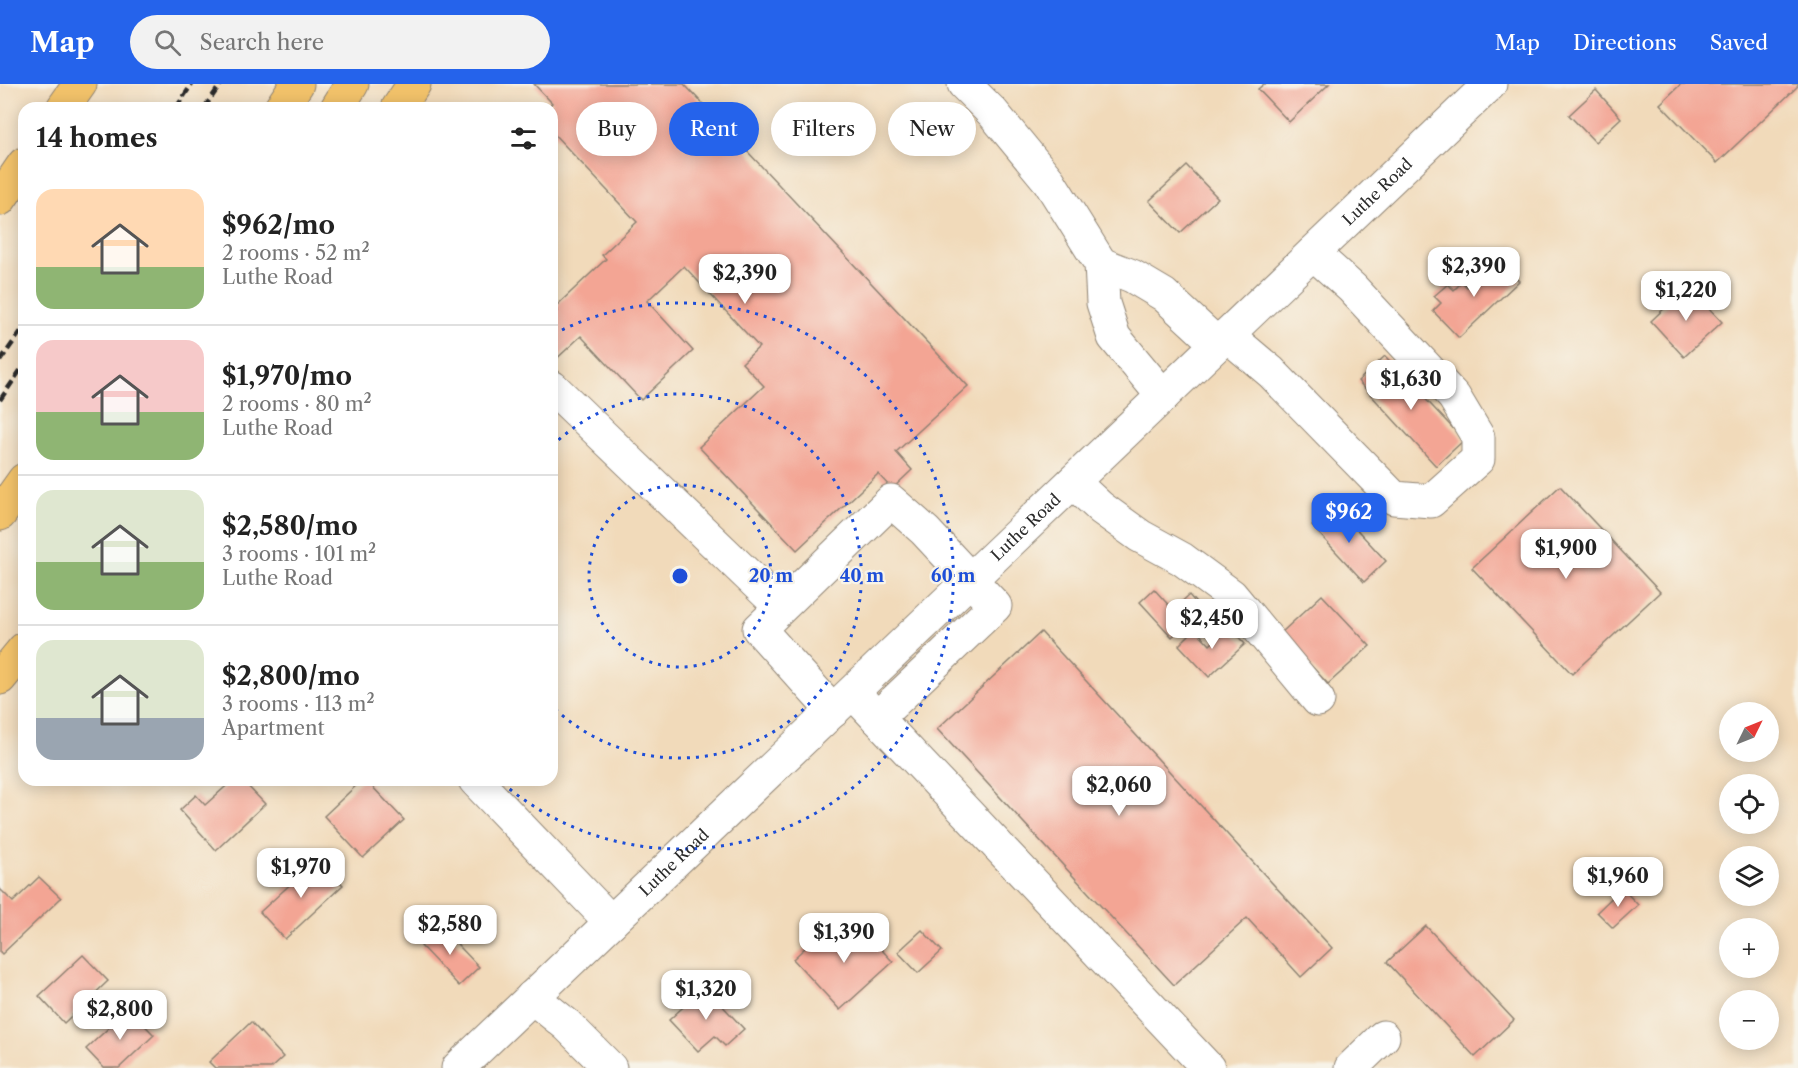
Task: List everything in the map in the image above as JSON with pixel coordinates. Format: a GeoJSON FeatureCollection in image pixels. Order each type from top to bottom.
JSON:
{"type":"FeatureCollection","features":[{"type":"Feature","properties":{"kind":"main road"},"geometry":{"type":"LineString","coordinates":[[67,102],[80,84]]}},
{"type":"Feature","properties":{"kind":"main road"},"geometry":{"type":"LineString","coordinates":[[285,102],[297,84]]}},
{"type":"Feature","properties":{"kind":"main road"},"geometry":{"type":"LineString","coordinates":[[341,102],[352,84]]}},
{"type":"Feature","properties":{"kind":"main road"},"geometry":{"type":"LineString","coordinates":[[402,102],[414,84]]}},
{"type":"Feature","properties":{"kind":"main road"},"geometry":{"type":"LineString","coordinates":[[0,199],[18,173]]}},
{"type":"Feature","properties":{"kind":"main road"},"geometry":{"type":"LineString","coordinates":[[0,514],[18,488]]}},
{"type":"Feature","properties":{"kind":"main road"},"geometry":{"type":"LineString","coordinates":[[0,678],[18,656]]}},
{"type":"Feature","properties":{"kind":"street"},"geometry":{"type":"LineString","coordinates":[[964,84],[993,113],[1049,182],[1101,264],[1103,303],[1113,337],[1163,396]]}},
{"type":"Feature","properties":{"kind":"street","name":"Luthe Road"},"geometry":{"type":"LineString","coordinates":[[458,1068],[1490,84]]}},
{"type":"Feature","properties":{"kind":"street"},"geometry":{"type":"LineString","coordinates":[[1101,264],[1132,276],[1164,295],[1222,340],[1271,372],[1394,498],[1431,501],[1478,459],[1478,437],[1455,397],[1352,288],[1313,253]]}},
{"type":"Feature","properties":{"kind":"street"},"geometry":{"type":"LineString","coordinates":[[558,393],[781,607]]}},
{"type":"Feature","properties":{"kind":"street"},"geometry":{"type":"LineString","coordinates":[[1072,482],[1140,536],[1182,559],[1232,595],[1318,700]]}},
{"type":"Feature","properties":{"kind":"street"},"geometry":{"type":"LineString","coordinates":[[878,718],[995,606],[925,531],[891,501],[759,629],[843,701],[878,718],[1208,1068]]}},
{"type":"Feature","properties":{"kind":"street"},"geometry":{"type":"LineString","coordinates":[[481,786],[611,922]]}},
{"type":"Feature","properties":{"kind":"street"},"geometry":{"type":"LineString","coordinates":[[532,997],[567,1025],[610,1068]]}},
{"type":"Feature","properties":{"kind":"street"},"geometry":{"type":"LineString","coordinates":[[1351,1068],[1383,1037]]}},
{"type":"Feature","properties":{"kind":"building"},"geometry":{"type":"Polygon","coordinates":[[[534,84],[684,84],[701,102],[669,102],[669,156],[752,156],[968,386],[896,452],[912,470],[892,489],[878,474],[797,550],[699,447],[764,386],[742,363],[759,347],[684,266],[647,301],[693,351],[641,400],[581,336],[558,357],[558,304],[606,259],[602,255],[637,222],[558,138],[558,102],[551,102],[534,84]]]}},
{"type":"Feature","properties":{"kind":"building"},"geometry":{"type":"Polygon","coordinates":[[[1264,84],[1329,84],[1289,122],[1258,89],[1264,84]]]}},
{"type":"Feature","properties":{"kind":"building"},"geometry":{"type":"Polygon","coordinates":[[[1681,84],[1798,84],[1798,86],[1717,163],[1660,104],[1681,84]]]}},
{"type":"Feature","properties":{"kind":"building"},"geometry":{"type":"Polygon","coordinates":[[[1596,90],[1621,118],[1595,142],[1569,115],[1596,90]]]}},
{"type":"Feature","properties":{"kind":"building"},"geometry":{"type":"Polygon","coordinates":[[[1187,166],[1218,198],[1180,233],[1149,201],[1187,166]]]}},
{"type":"Feature","properties":{"kind":"building"},"geometry":{"type":"Polygon","coordinates":[[[1498,258],[1519,281],[1459,338],[1433,311],[1441,303],[1434,296],[1448,284],[1454,290],[1462,282],[1467,287],[1498,258]]]}},
{"type":"Feature","properties":{"kind":"building"},"geometry":{"type":"Polygon","coordinates":[[[1688,286],[1722,322],[1684,357],[1651,321],[1688,286]]]}},
{"type":"Feature","properties":{"kind":"building"},"geometry":{"type":"Polygon","coordinates":[[[1385,356],[1464,440],[1436,466],[1358,381],[1385,356]]]}},
{"type":"Feature","properties":{"kind":"building"},"geometry":{"type":"Polygon","coordinates":[[[1560,486],[1660,592],[1572,674],[1472,568],[1560,486]]]}},
{"type":"Feature","properties":{"kind":"building"},"geometry":{"type":"Polygon","coordinates":[[[1334,505],[1386,561],[1364,582],[1312,526],[1334,505]]]}},
{"type":"Feature","properties":{"kind":"building"},"geometry":{"type":"Polygon","coordinates":[[[1154,589],[1173,610],[1189,595],[1201,609],[1172,637],[1140,602],[1154,589]]]}},
{"type":"Feature","properties":{"kind":"building"},"geometry":{"type":"Polygon","coordinates":[[[1322,595],[1370,646],[1328,684],[1281,633],[1322,595]]]}},
{"type":"Feature","properties":{"kind":"building"},"geometry":{"type":"Polygon","coordinates":[[[1229,627],[1245,644],[1209,677],[1179,645],[1195,629],[1210,645],[1229,627]]]}},
{"type":"Feature","properties":{"kind":"building"},"geometry":{"type":"Polygon","coordinates":[[[1041,632],[1332,948],[1301,977],[1247,918],[1174,985],[937,729],[1041,632]]]}},
{"type":"Feature","properties":{"kind":"building"},"geometry":{"type":"Polygon","coordinates":[[[226,786],[248,786],[265,804],[216,850],[180,810],[196,795],[205,805],[226,786]]]}},
{"type":"Feature","properties":{"kind":"building"},"geometry":{"type":"Polygon","coordinates":[[[356,786],[372,786],[404,820],[363,858],[324,816],[356,786]]]}},
{"type":"Feature","properties":{"kind":"building"},"geometry":{"type":"Polygon","coordinates":[[[318,859],[343,885],[285,939],[260,912],[318,859]]]}},
{"type":"Feature","properties":{"kind":"building"},"geometry":{"type":"Polygon","coordinates":[[[39,877],[61,898],[2,954],[0,952],[0,889],[13,902],[39,877]]]}},
{"type":"Feature","properties":{"kind":"building"},"geometry":{"type":"Polygon","coordinates":[[[1622,888],[1638,905],[1613,928],[1597,912],[1622,888]]]}},
{"type":"Feature","properties":{"kind":"building"},"geometry":{"type":"Polygon","coordinates":[[[856,922],[893,962],[840,1010],[793,959],[819,935],[830,946],[856,922]]]}},
{"type":"Feature","properties":{"kind":"building"},"geometry":{"type":"Polygon","coordinates":[[[1426,926],[1514,1020],[1475,1057],[1387,962],[1426,926]]]}},
{"type":"Feature","properties":{"kind":"building"},"geometry":{"type":"Polygon","coordinates":[[[441,927],[479,967],[459,986],[421,946],[441,927]]]}},
{"type":"Feature","properties":{"kind":"building"},"geometry":{"type":"Polygon","coordinates":[[[922,930],[942,951],[918,973],[898,952],[922,930]]]}},
{"type":"Feature","properties":{"kind":"building"},"geometry":{"type":"Polygon","coordinates":[[[83,955],[108,981],[64,1023],[39,996],[83,955]]]}},
{"type":"Feature","properties":{"kind":"building"},"geometry":{"type":"Polygon","coordinates":[[[705,987],[744,1029],[725,1046],[715,1036],[698,1051],[669,1020],[705,987]]]}},
{"type":"Feature","properties":{"kind":"building"},"geometry":{"type":"Polygon","coordinates":[[[129,1009],[154,1035],[119,1068],[104,1068],[86,1049],[129,1009]]]}},
{"type":"Feature","properties":{"kind":"building"},"geometry":{"type":"Polygon","coordinates":[[[251,1022],[283,1057],[271,1068],[215,1068],[209,1062],[251,1022]]]}},
{"type":"Feature","properties":{"kind":"railway"},"geometry":{"type":"LineString","coordinates":[[180,102],[192,84]]}},
{"type":"Feature","properties":{"kind":"railway"},"geometry":{"type":"LineString","coordinates":[[208,102],[221,84]]}},
{"type":"Feature","properties":{"kind":"railway"},"geometry":{"type":"LineString","coordinates":[[0,361],[18,336]]}},
{"type":"Feature","properties":{"kind":"railway"},"geometry":{"type":"LineString","coordinates":[[0,400],[18,374]]}}]}
